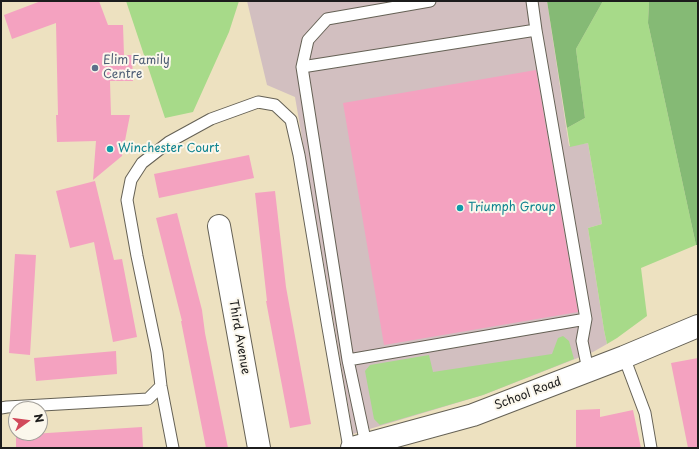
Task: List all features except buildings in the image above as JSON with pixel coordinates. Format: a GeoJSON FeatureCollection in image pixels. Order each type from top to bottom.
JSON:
{"type":"FeatureCollection","features":[{"type":"Feature","properties":{"kind":"street","name":"Third Avenue"},"geometry":{"type":"LineString","coordinates":[[219,226],[259,448]]}},
{"type":"Feature","properties":{"kind":"street","name":"School Road"},"geometry":{"type":"LineString","coordinates":[[356,447],[473,415],[624,357],[698,326]]}},
{"type":"Feature","properties":{"kind":"lane"},"geometry":{"type":"LineString","coordinates":[[356,447],[348,360],[302,67],[308,40],[327,19],[430,1]]}},
{"type":"Feature","properties":{"kind":"lane"},"geometry":{"type":"LineString","coordinates":[[532,1],[586,319],[582,341],[588,370]]}},
{"type":"Feature","properties":{"kind":"lane"},"geometry":{"type":"LineString","coordinates":[[302,67],[536,30]]}},
{"type":"Feature","properties":{"kind":"lane"},"geometry":{"type":"LineString","coordinates":[[173,448],[161,386],[157,352],[127,200],[130,180],[142,164],[169,142],[211,119],[258,102],[275,105],[291,120],[356,447]]}},
{"type":"Feature","properties":{"kind":"lane"},"geometry":{"type":"LineString","coordinates":[[348,360],[586,319]]}},
{"type":"Feature","properties":{"kind":"lane"},"geometry":{"type":"LineString","coordinates":[[624,357],[645,413],[651,448]]}},
{"type":"Feature","properties":{"kind":"lane"},"geometry":{"type":"LineString","coordinates":[[1,408],[148,399],[161,386]]}},
{"type":"Feature","properties":{"kind":"shaded area"},"geometry":{"type":"Polygon","coordinates":[[[247,1],[547,1],[569,146],[588,143],[602,224],[588,228],[607,344],[593,352],[483,395],[353,434],[295,97],[267,85],[247,1]]]}},
{"type":"Feature","properties":{"kind":"green space"},"geometry":{"type":"Polygon","coordinates":[[[126,1],[239,1],[229,32],[193,112],[165,118],[126,1]]]}},
{"type":"Feature","properties":{"kind":"green space"},"geometry":{"type":"Polygon","coordinates":[[[547,1],[603,1],[576,49],[585,118],[567,128],[547,1]]]}},
{"type":"Feature","properties":{"kind":"green space"},"geometry":{"type":"Polygon","coordinates":[[[603,1],[649,1],[648,23],[696,245],[641,268],[647,316],[607,344],[588,228],[602,224],[588,143],[570,147],[567,128],[585,118],[576,49],[603,1]]]}},
{"type":"Feature","properties":{"kind":"green space"},"geometry":{"type":"Polygon","coordinates":[[[649,1],[698,1],[698,245],[696,245],[648,23],[649,1]]]}},
{"type":"Feature","properties":{"kind":"green space"},"geometry":{"type":"Polygon","coordinates":[[[563,336],[569,341],[574,359],[483,395],[380,425],[374,419],[365,371],[370,365],[429,355],[433,372],[552,354],[558,338],[563,336]]]}},
{"type":"Feature","properties":{"kind":"place","name":"Elim Family Centre"},"geometry":{"type":"Point","coordinates":[95,68]}},
{"type":"Feature","properties":{"kind":"place","name":"Winchester Court"},"geometry":{"type":"Point","coordinates":[110,149]}},
{"type":"Feature","properties":{"kind":"place","name":"Triumph Group"},"geometry":{"type":"Point","coordinates":[460,208]}}]}
